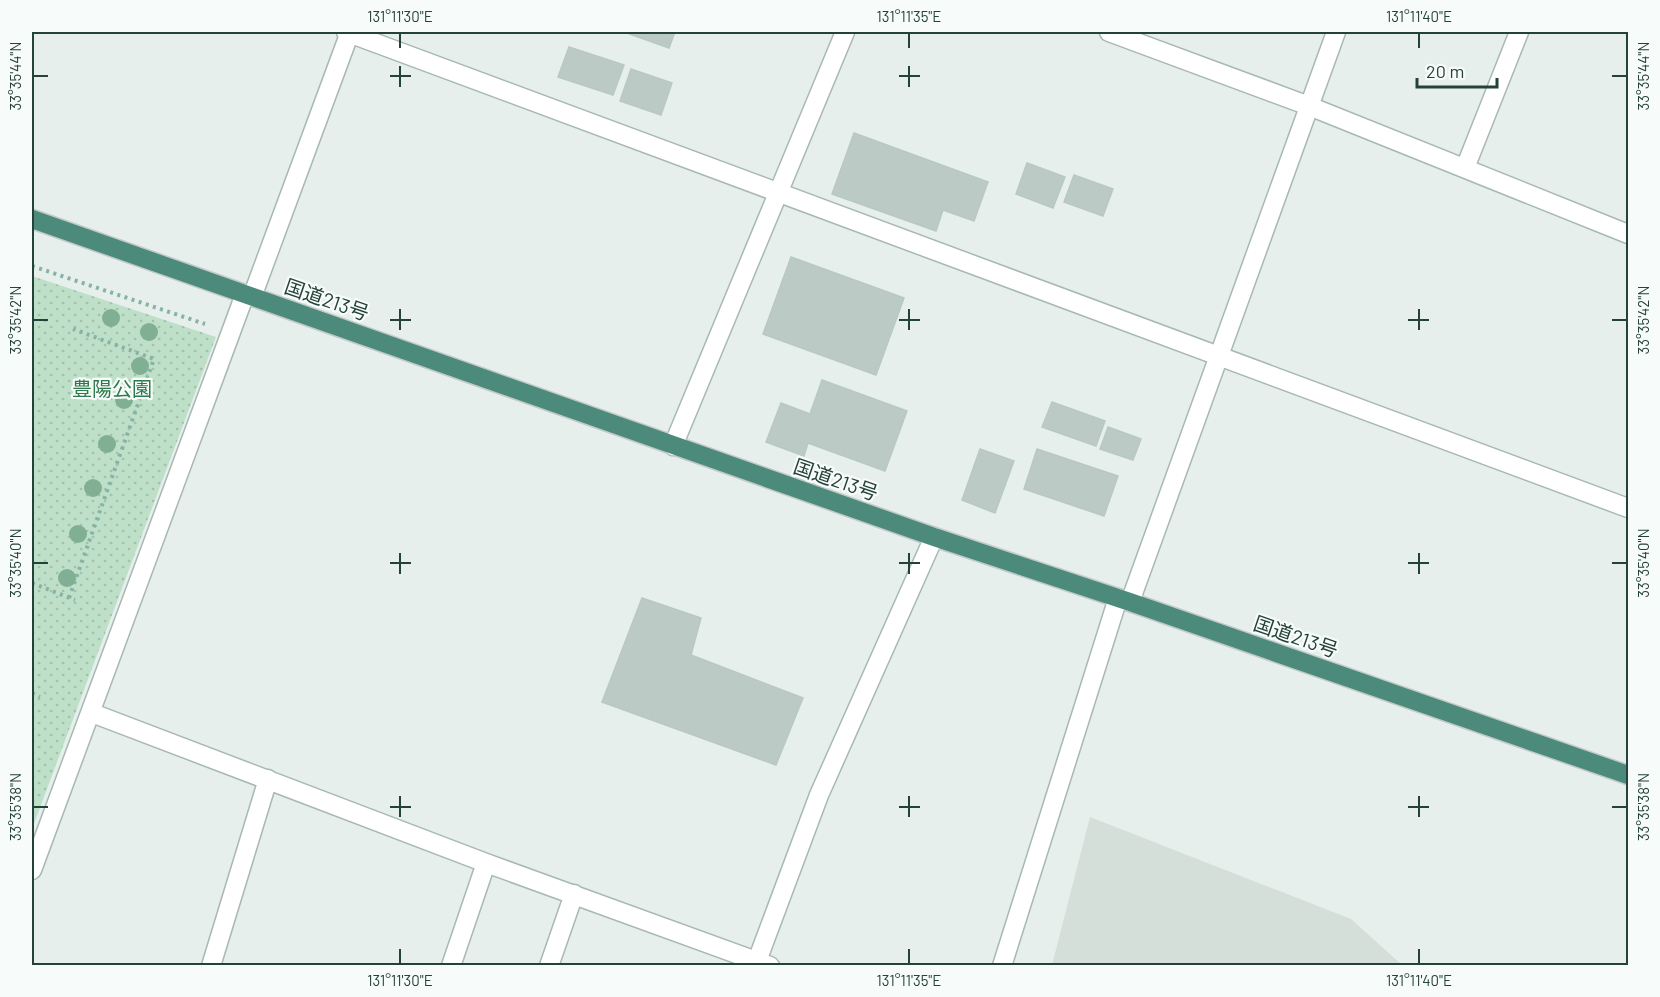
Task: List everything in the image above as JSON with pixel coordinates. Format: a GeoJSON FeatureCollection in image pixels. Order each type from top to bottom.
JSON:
{"type":"FeatureCollection","features":[{"type":"Feature","properties":{"kind":"highway","name":"国道213号"},"geometry":{"type":"LineString","coordinates":[[32,219],[934,537],[1124,600],[1629,776]]}},
{"type":"Feature","properties":{"kind":"street"},"geometry":{"type":"LineString","coordinates":[[32,870],[349,32],[1629,508]]}},
{"type":"Feature","properties":{"kind":"street"},"geometry":{"type":"LineString","coordinates":[[674,446],[845,32]]}},
{"type":"Feature","properties":{"kind":"street"},"geometry":{"type":"LineString","coordinates":[[1109,32],[1309,106],[1629,234]]}},
{"type":"Feature","properties":{"kind":"street"},"geometry":{"type":"LineString","coordinates":[[1002,966],[1124,600],[1218,356],[1336,32]]}},
{"type":"Feature","properties":{"kind":"street"},"geometry":{"type":"LineString","coordinates":[[1465,168],[1519,32]]}},
{"type":"Feature","properties":{"kind":"street"},"geometry":{"type":"LineString","coordinates":[[92,713],[754,962],[819,795],[934,537]]}},
{"type":"Feature","properties":{"kind":"street"},"geometry":{"type":"LineString","coordinates":[[211,966],[268,779]]}},
{"type":"Feature","properties":{"kind":"street"},"geometry":{"type":"LineString","coordinates":[[451,966],[486,863]]}},
{"type":"Feature","properties":{"kind":"street"},"geometry":{"type":"LineString","coordinates":[[549,966],[574,894]]}},
{"type":"Feature","properties":{"kind":"path"},"geometry":{"type":"LineString","coordinates":[[32,266],[205,324]]}},
{"type":"Feature","properties":{"kind":"path"},"geometry":{"type":"LineString","coordinates":[[69,598],[154,359],[73,329]]}},
{"type":"Feature","properties":{"kind":"path"},"geometry":{"type":"LineString","coordinates":[[32,584],[75,600]]}},
{"type":"Feature","properties":{"kind":"path"},"geometry":{"type":"LineString","coordinates":[[32,693],[40,697]]}},
{"type":"Feature","properties":{"kind":"shaded area"},"geometry":{"type":"Polygon","coordinates":[[[1090,817],[1351,919],[1402,965],[1052,965],[1090,817]]]}},
{"type":"Feature","properties":{"kind":"green space","name":"豊陽公園"},"geometry":{"type":"Polygon","coordinates":[[[32,276],[216,337],[32,829],[32,276]]]}},
{"type":"Feature","properties":{"kind":"building"},"geometry":{"type":"Polygon","coordinates":[[[624,32],[675,32],[669,48],[624,32]]]}},
{"type":"Feature","properties":{"kind":"building"},"geometry":{"type":"Polygon","coordinates":[[[569,47],[624,65],[613,95],[558,77],[569,47]]]}},
{"type":"Feature","properties":{"kind":"building"},"geometry":{"type":"Polygon","coordinates":[[[631,69],[672,83],[661,115],[620,101],[631,69]]]}},
{"type":"Feature","properties":{"kind":"building"},"geometry":{"type":"Polygon","coordinates":[[[854,133],[988,182],[974,221],[943,210],[936,231],[832,194],[854,133]]]}},
{"type":"Feature","properties":{"kind":"building"},"geometry":{"type":"Polygon","coordinates":[[[1027,163],[1065,177],[1053,208],[1016,194],[1027,163]]]}},
{"type":"Feature","properties":{"kind":"building"},"geometry":{"type":"Polygon","coordinates":[[[1074,175],[1113,189],[1103,216],[1064,202],[1074,175]]]}},
{"type":"Feature","properties":{"kind":"building"},"geometry":{"type":"Polygon","coordinates":[[[791,257],[904,298],[876,375],[763,334],[791,257]]]}},
{"type":"Feature","properties":{"kind":"building"},"geometry":{"type":"Polygon","coordinates":[[[822,380],[907,411],[885,471],[808,443],[804,456],[766,442],[781,403],[810,414],[822,380]]]}},
{"type":"Feature","properties":{"kind":"building"},"geometry":{"type":"Polygon","coordinates":[[[1052,402],[1105,421],[1096,446],[1042,427],[1052,402]]]}},
{"type":"Feature","properties":{"kind":"building"},"geometry":{"type":"Polygon","coordinates":[[[1108,427],[1141,439],[1133,460],[1100,449],[1108,427]]]}},
{"type":"Feature","properties":{"kind":"building"},"geometry":{"type":"Polygon","coordinates":[[[980,449],[1014,461],[995,513],[962,500],[980,449]]]}},
{"type":"Feature","properties":{"kind":"building"},"geometry":{"type":"Polygon","coordinates":[[[1037,449],[1118,476],[1104,516],[1024,489],[1037,449]]]}},
{"type":"Feature","properties":{"kind":"building"},"geometry":{"type":"Polygon","coordinates":[[[642,598],[701,618],[691,655],[803,698],[776,765],[602,702],[642,598]]]}}]}
